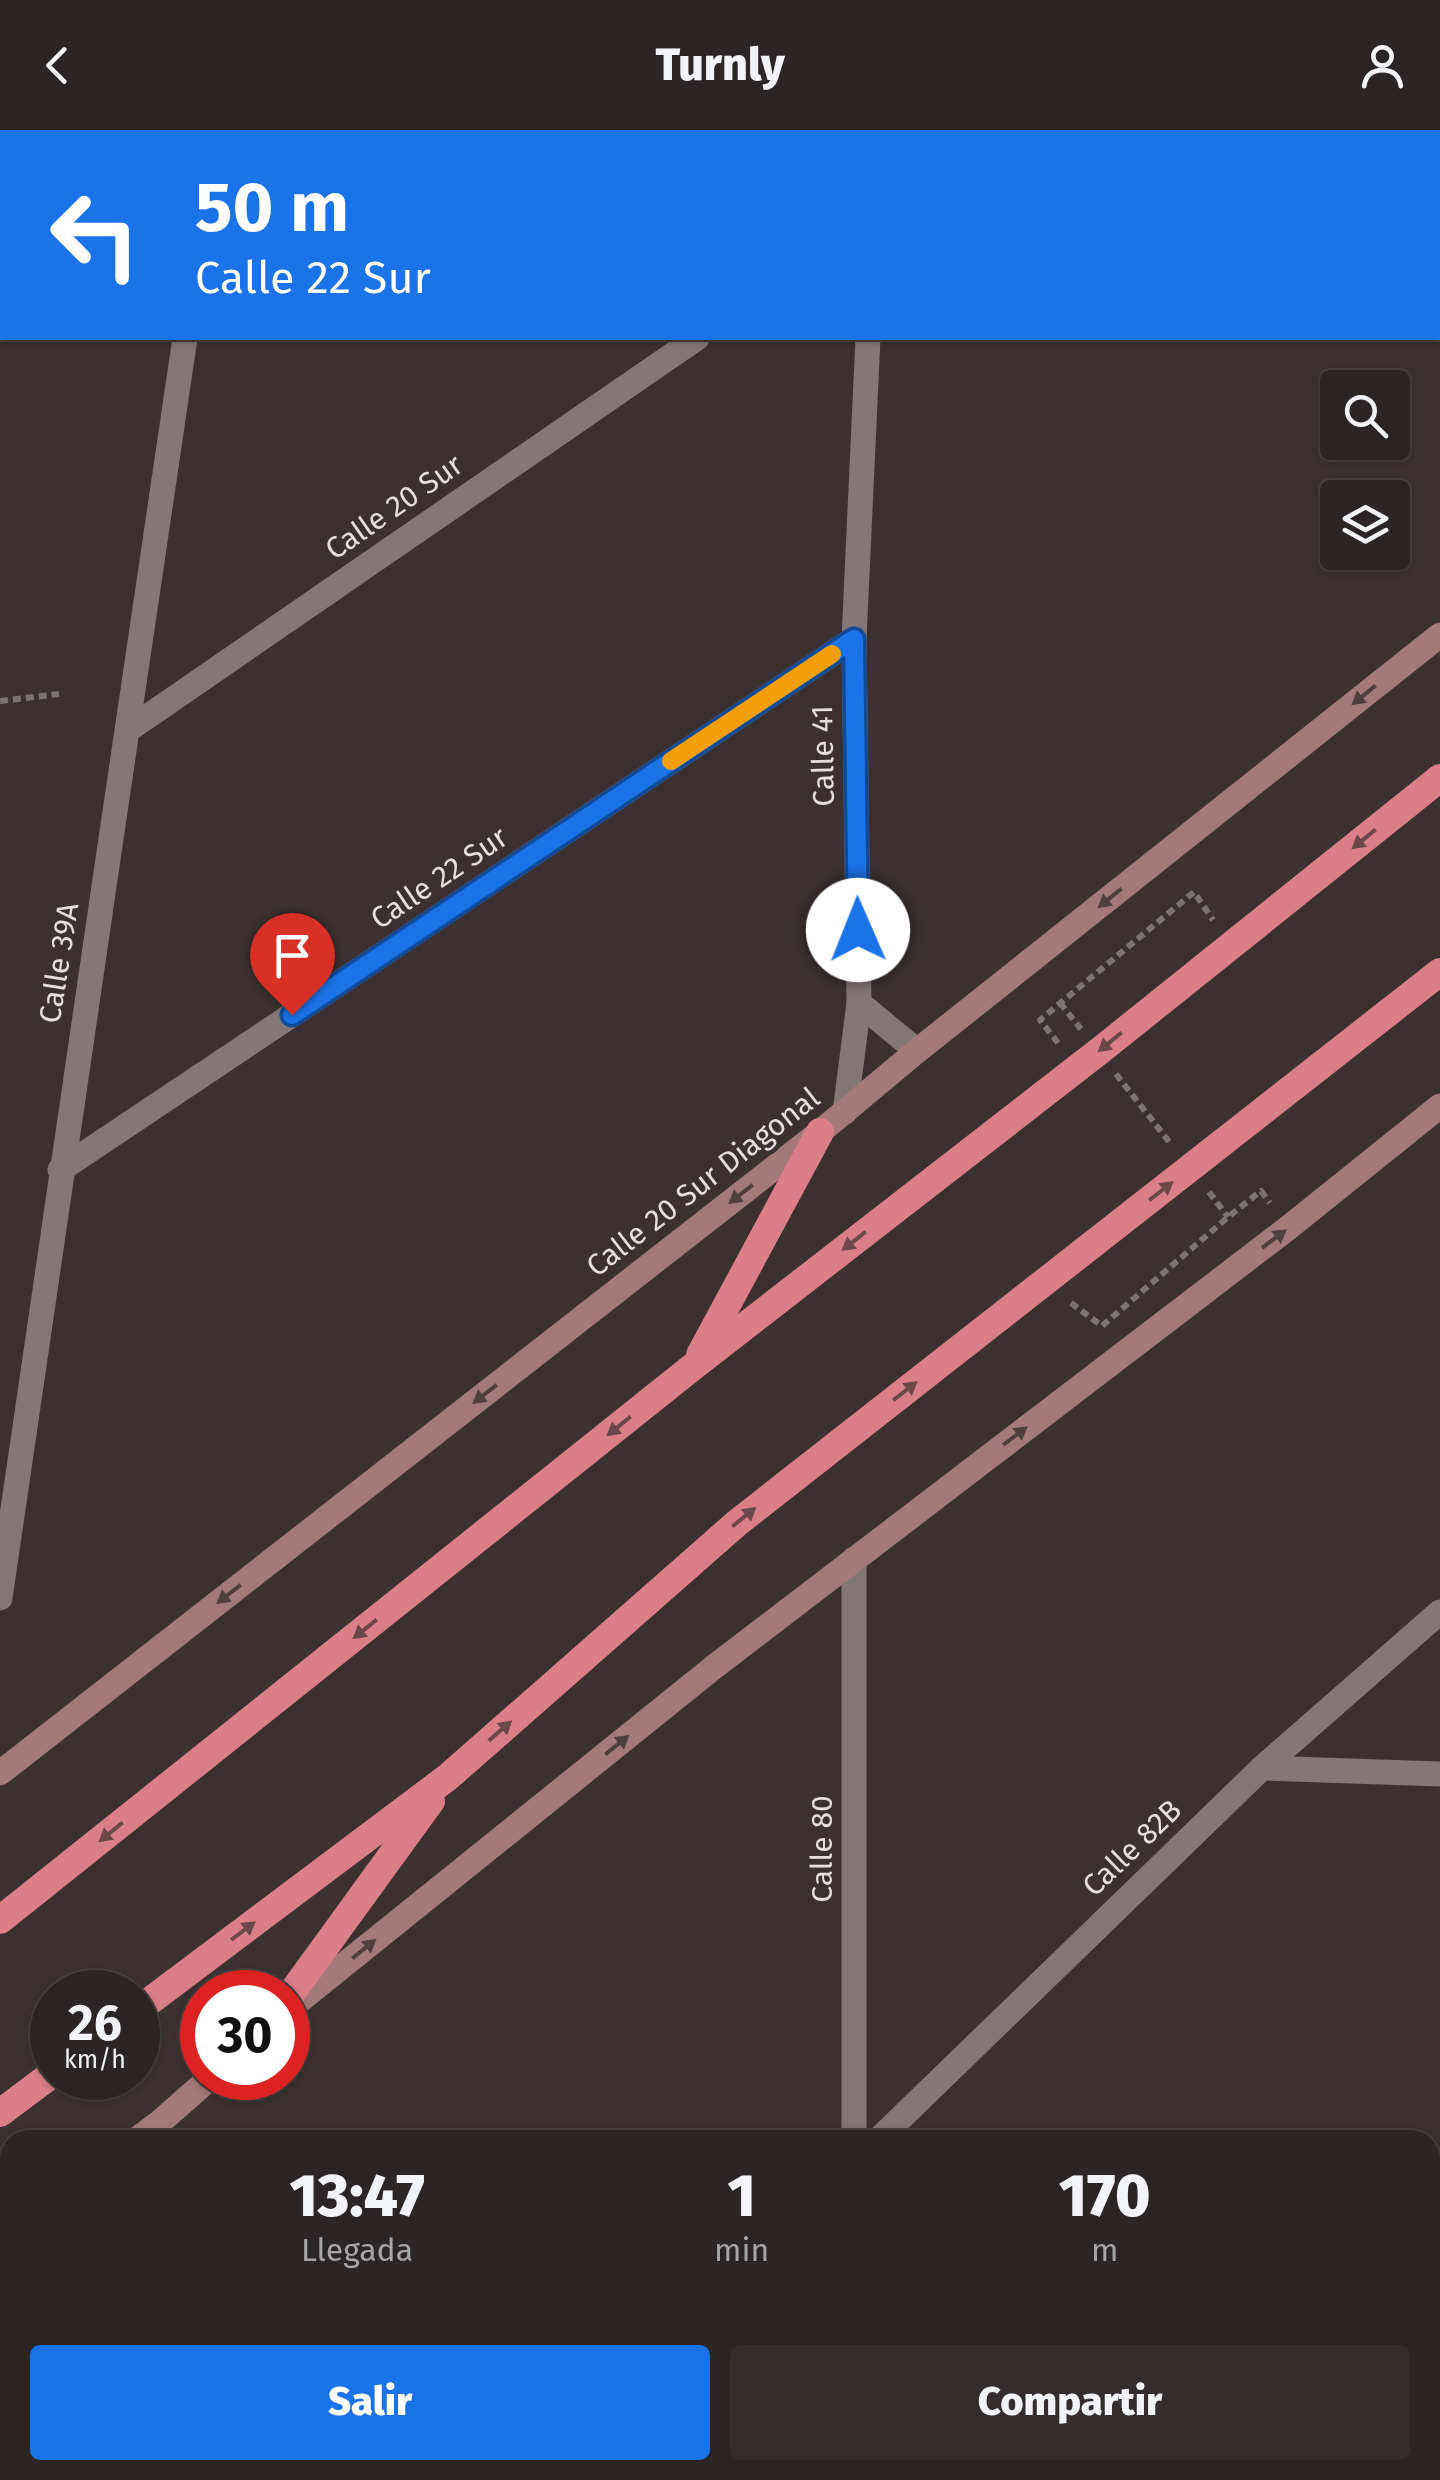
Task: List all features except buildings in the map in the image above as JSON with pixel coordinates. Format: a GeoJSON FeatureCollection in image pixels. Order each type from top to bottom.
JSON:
{"type":"FeatureCollection","features":[{"type":"Feature","properties":{"kind":"highway"},"geometry":{"type":"LineString","coordinates":[[0,1920],[1440,778]]}},
{"type":"Feature","properties":{"kind":"highway"},"geometry":{"type":"LineString","coordinates":[[160,1993],[448,1777],[737,1523],[1440,972]]}},
{"type":"Feature","properties":{"kind":"highway"},"geometry":{"type":"LineString","coordinates":[[695,1365],[820,1132]]}},
{"type":"Feature","properties":{"kind":"highway"},"geometry":{"type":"LineString","coordinates":[[308,1970],[448,1777]]}},
{"type":"Feature","properties":{"kind":"highway"},"geometry":{"type":"LineString","coordinates":[[0,2114],[30,2091]]}},
{"type":"Feature","properties":{"kind":"main road","name":"Calle 20 Sur Diagonal"},"geometry":{"type":"LineString","coordinates":[[0,1774],[820,1132],[1440,635]]}},
{"type":"Feature","properties":{"kind":"main road"},"geometry":{"type":"LineString","coordinates":[[310,1992],[714,1667],[1288,1228],[1440,1106]]}},
{"type":"Feature","properties":{"kind":"main road"},"geometry":{"type":"LineString","coordinates":[[163,2130],[190,2100]]}},
{"type":"Feature","properties":{"kind":"street","name":"Calle 39A"},"geometry":{"type":"LineString","coordinates":[[0,1598],[185,340]]}},
{"type":"Feature","properties":{"kind":"street","name":"Calle 20 Sur"},"geometry":{"type":"LineString","coordinates":[[128,730],[694,340]]}},
{"type":"Feature","properties":{"kind":"street","name":"Calle 41"},"geometry":{"type":"LineString","coordinates":[[845,1112],[859,1002],[854,639],[868,340]]}},
{"type":"Feature","properties":{"kind":"street","name":"Calle 22 Sur"},"geometry":{"type":"LineString","coordinates":[[60,1170],[854,639]]}},
{"type":"Feature","properties":{"kind":"street"},"geometry":{"type":"LineString","coordinates":[[859,1002],[917,1051]]}},
{"type":"Feature","properties":{"kind":"street","name":"Calle 80"},"geometry":{"type":"LineString","coordinates":[[854,1558],[854,2130]]}},
{"type":"Feature","properties":{"kind":"street","name":"Calle 82B"},"geometry":{"type":"LineString","coordinates":[[888,2130],[1262,1768],[1440,1612]]}},
{"type":"Feature","properties":{"kind":"street"},"geometry":{"type":"LineString","coordinates":[[1262,1768],[1440,1774]]}},
{"type":"Feature","properties":{"kind":"path"},"geometry":{"type":"LineString","coordinates":[[0,700],[60,694]]}},
{"type":"Feature","properties":{"kind":"path"},"geometry":{"type":"LineString","coordinates":[[1077,1068],[1040,1020],[1194,892],[1213,920],[1199,932]]}},
{"type":"Feature","properties":{"kind":"path"},"geometry":{"type":"LineString","coordinates":[[1060,1002],[1090,1041]]}},
{"type":"Feature","properties":{"kind":"path"},"geometry":{"type":"LineString","coordinates":[[1112,1070],[1180,1156]]}},
{"type":"Feature","properties":{"kind":"path"},"geometry":{"type":"LineString","coordinates":[[1043,1283],[1102,1326],[1228,1217],[1202,1185]]}},
{"type":"Feature","properties":{"kind":"slow traffic"},"geometry":{"type":"LineString","coordinates":[[671,761],[832,654]]}},
{"type":"Feature","properties":{"kind":"route"},"geometry":{"type":"LineString","coordinates":[[292,1015],[854,639],[858,930]]}}]}
